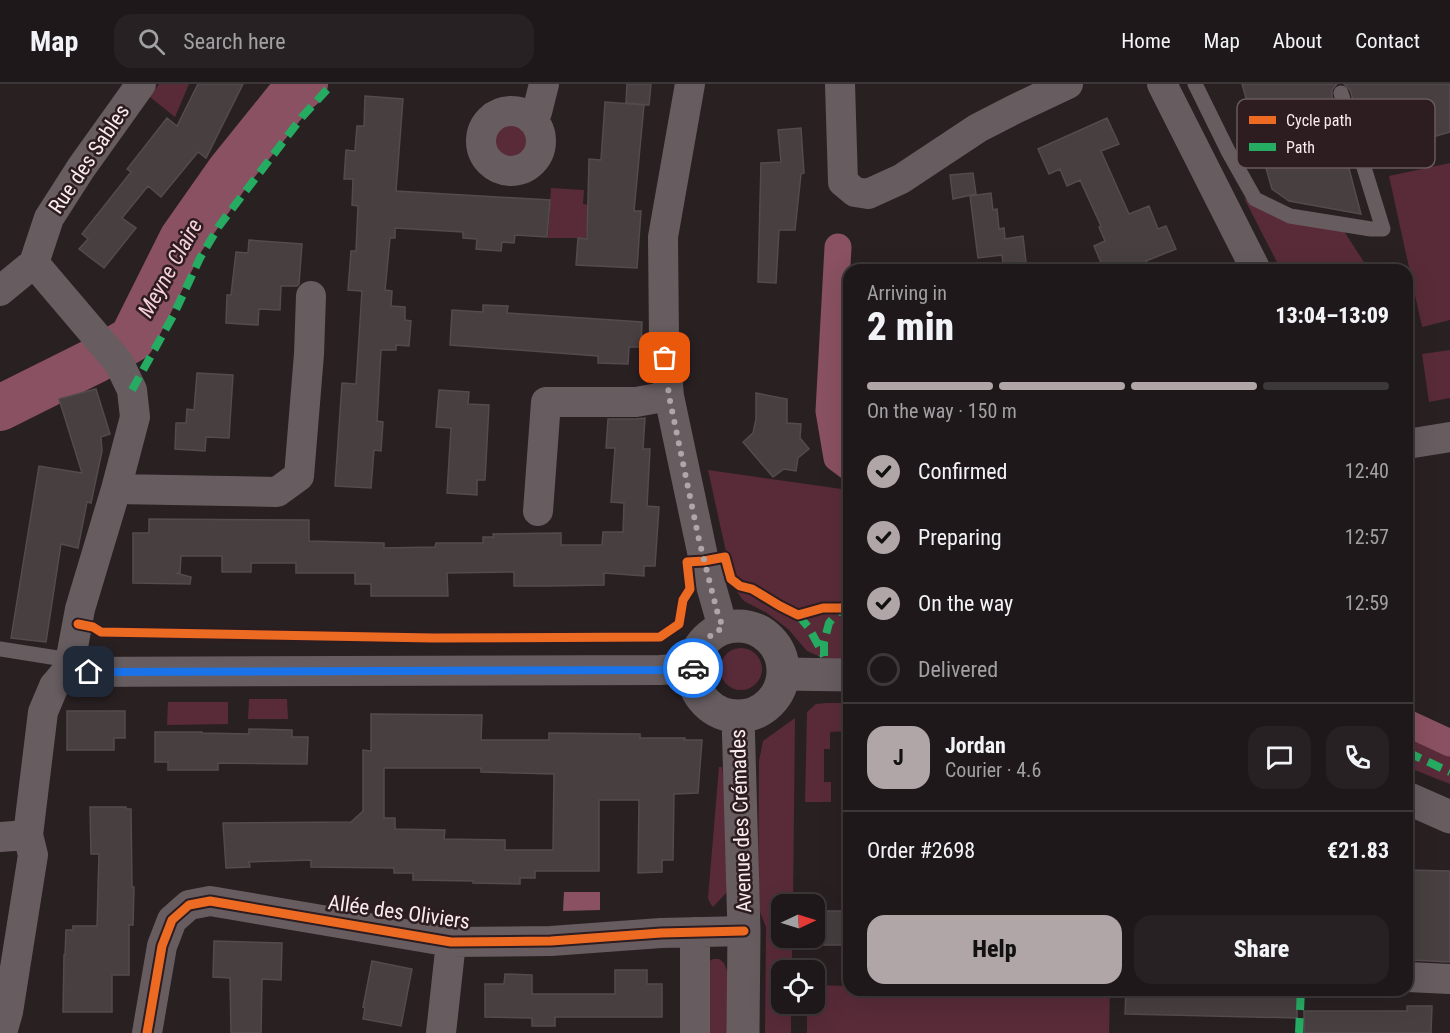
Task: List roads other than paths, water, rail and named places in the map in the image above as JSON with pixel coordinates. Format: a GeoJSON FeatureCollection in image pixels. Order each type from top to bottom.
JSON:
{"type":"FeatureCollection","features":[{"type":"Feature","properties":{"kind":"street","name":"Rue des Sables"},"geometry":{"type":"LineString","coordinates":[[34,263],[49,218],[81,168],[141,84]]}},
{"type":"Feature","properties":{"kind":"street"},"geometry":{"type":"LineString","coordinates":[[531,119],[537,112],[544,84]]}},
{"type":"Feature","properties":{"kind":"street"},"geometry":{"type":"LineString","coordinates":[[690,84],[663,237],[664,339],[669,396],[704,561],[723,628]]}},
{"type":"Feature","properties":{"kind":"street"},"geometry":{"type":"LineString","coordinates":[[840,84],[843,182],[855,192],[868,194],[901,179],[978,128],[1068,84]]}},
{"type":"Feature","properties":{"kind":"street"},"geometry":{"type":"LineString","coordinates":[[1162,84],[1253,264]]}},
{"type":"Feature","properties":{"kind":"street"},"geometry":{"type":"LineString","coordinates":[[0,291],[34,263],[119,363],[132,390],[135,417],[80,609],[68,666],[54,686],[43,712],[14,836],[33,855],[8,1012],[2,1033]]}},
{"type":"Feature","properties":{"kind":"street"},"geometry":{"type":"LineString","coordinates":[[116,489],[277,492],[299,476],[309,354],[311,296]]}},
{"type":"Feature","properties":{"kind":"street"},"geometry":{"type":"LineString","coordinates":[[538,511],[546,402],[636,402],[669,396]]}},
{"type":"Feature","properties":{"kind":"street"},"geometry":{"type":"LineString","coordinates":[[1413,443],[1450,437]]}},
{"type":"Feature","properties":{"kind":"street"},"geometry":{"type":"LineString","coordinates":[[738,626],[753,628],[765,635],[776,646],[782,659],[783,674],[774,699],[764,708],[752,714],[738,716],[724,714],[711,707],[701,696],[695,683],[693,668],[696,655],[702,644],[712,634],[723,628],[738,626]]}},
{"type":"Feature","properties":{"kind":"street"},"geometry":{"type":"LineString","coordinates":[[68,666],[434,672],[693,668]]}},
{"type":"Feature","properties":{"kind":"street"},"geometry":{"type":"LineString","coordinates":[[783,674],[843,675]]}},
{"type":"Feature","properties":{"kind":"street","name":"Avenue des Crémades"},"geometry":{"type":"LineString","coordinates":[[738,716],[744,931],[743,1033]]}},
{"type":"Feature","properties":{"kind":"street"},"geometry":{"type":"LineString","coordinates":[[1413,801],[1450,817]]}},
{"type":"Feature","properties":{"kind":"street","name":"Allée des Oliviers"},"geometry":{"type":"LineString","coordinates":[[147,1033],[162,946],[172,920],[189,905],[210,901],[451,942],[551,941],[661,933],[744,931]]}},
{"type":"Feature","properties":{"kind":"street"},"geometry":{"type":"LineString","coordinates":[[695,932],[695,1033]]}},
{"type":"Feature","properties":{"kind":"street"},"geometry":{"type":"LineString","coordinates":[[441,1033],[451,942]]}},
{"type":"Feature","properties":{"kind":"street"},"geometry":{"type":"LineString","coordinates":[[1413,977],[1450,979]]}},
{"type":"Feature","properties":{"kind":"lane"},"geometry":{"type":"LineString","coordinates":[[1195,84],[1237,167]]}},
{"type":"Feature","properties":{"kind":"lane"},"geometry":{"type":"LineString","coordinates":[[1341,93],[1343,99]]}},
{"type":"Feature","properties":{"kind":"lane"},"geometry":{"type":"LineString","coordinates":[[1238,168],[1255,199],[1290,216],[1383,229],[1364,168]]}},
{"type":"Feature","properties":{"kind":"lane"},"geometry":{"type":"LineString","coordinates":[[0,649],[68,666]]}},
{"type":"Feature","properties":{"kind":"waterway","name":"Meyne Claire"},"geometry":{"type":"LineString","coordinates":[[0,408],[94,361],[132,339],[182,239],[229,172],[287,100],[305,84]]}},
{"type":"Feature","properties":{"kind":"waterway"},"geometry":{"type":"LineString","coordinates":[[838,247],[829,411],[837,458],[843,462]]}},
{"type":"Feature","properties":{"kind":"waterway"},"geometry":{"type":"LineString","coordinates":[[1413,726],[1450,743]]}}]}
